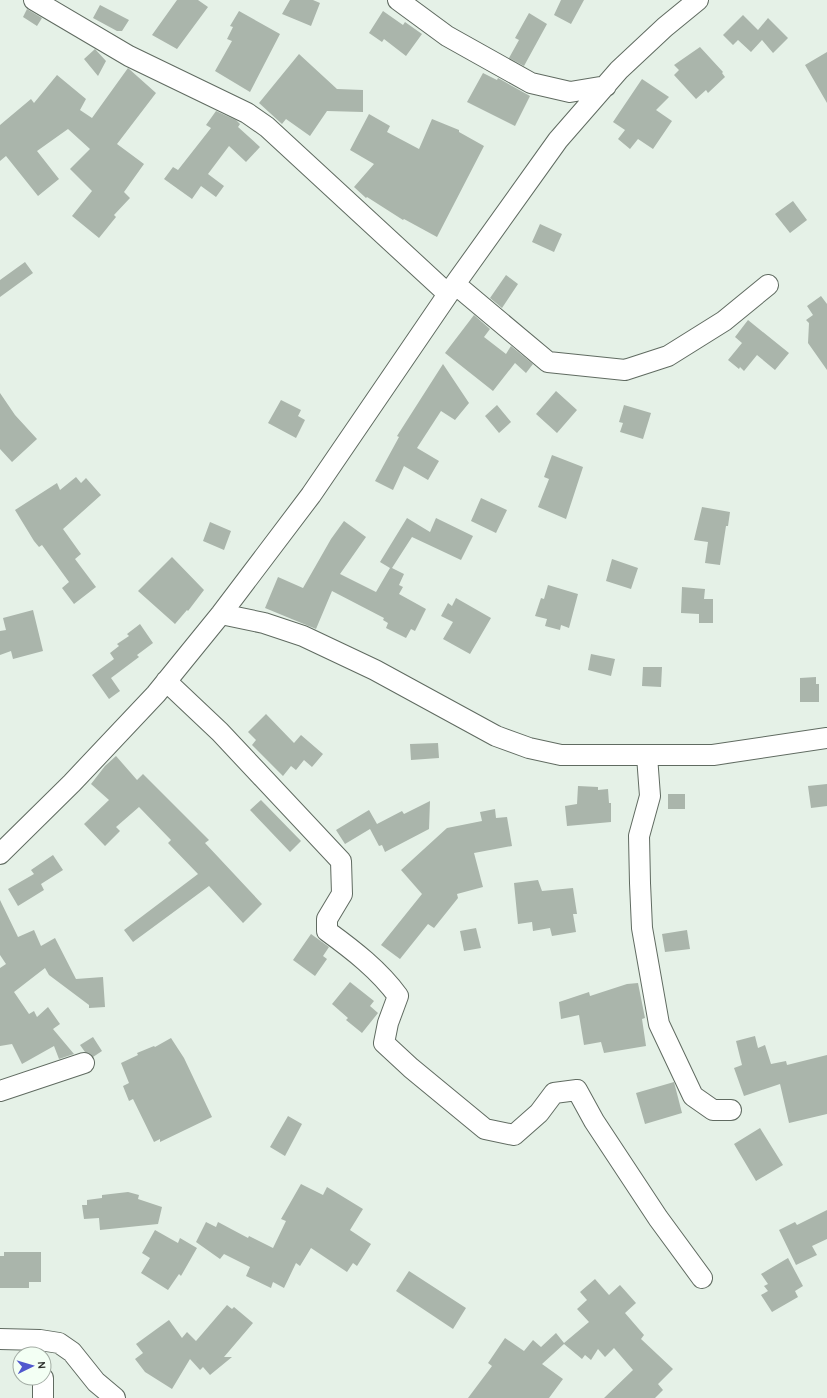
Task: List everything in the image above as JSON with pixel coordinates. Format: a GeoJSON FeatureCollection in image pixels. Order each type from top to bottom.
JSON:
{"type":"FeatureCollection","features":[{"type":"Feature","properties":{"kind":"street"},"geometry":{"type":"LineString","coordinates":[[34,0],[129,56],[246,112],[267,127],[452,289],[506,328],[548,362],[625,370],[668,356],[724,321],[768,285]]}},
{"type":"Feature","properties":{"kind":"street"},"geometry":{"type":"LineString","coordinates":[[398,0],[447,36],[531,83],[570,92],[606,86]]}},
{"type":"Feature","properties":{"kind":"street"},"geometry":{"type":"LineString","coordinates":[[0,854],[72,784],[166,681],[222,614],[311,495],[452,289],[558,140],[619,70],[659,32],[698,0]]}},
{"type":"Feature","properties":{"kind":"street"},"geometry":{"type":"LineString","coordinates":[[222,614],[264,622],[303,636],[375,670],[496,736],[529,748],[561,755],[713,755],[827,738]]}},
{"type":"Feature","properties":{"kind":"street"},"geometry":{"type":"LineString","coordinates":[[166,681],[220,732],[341,861],[342,894],[327,920],[327,931],[355,952],[388,983],[398,996],[388,1023],[384,1043],[410,1068],[485,1129],[514,1135],[539,1113],[554,1093],[577,1090],[594,1121],[658,1218],[702,1278]]}},
{"type":"Feature","properties":{"kind":"street"},"geometry":{"type":"LineString","coordinates":[[647,756],[650,796],[639,836],[640,890],[642,928],[659,1024],[693,1096],[713,1110],[731,1110]]}},
{"type":"Feature","properties":{"kind":"street"},"geometry":{"type":"LineString","coordinates":[[0,1091],[84,1064]]}},
{"type":"Feature","properties":{"kind":"street"},"geometry":{"type":"LineString","coordinates":[[0,1339],[36,1346]]}},
{"type":"Feature","properties":{"kind":"street"},"geometry":{"type":"LineString","coordinates":[[46,1346],[59,1343],[66,1347],[96,1382],[115,1398]]}},
{"type":"Feature","properties":{"kind":"street"},"geometry":{"type":"LineString","coordinates":[[43,1386],[43,1398]]}},
{"type":"Feature","properties":{"kind":"building"},"geometry":{"type":"Polygon","coordinates":[[[177,0],[198,0],[208,7],[177,49],[152,35],[177,0]]]}},
{"type":"Feature","properties":{"kind":"building"},"geometry":{"type":"Polygon","coordinates":[[[290,0],[313,0],[320,3],[311,26],[282,14],[290,0]]]}},
{"type":"Feature","properties":{"kind":"building"},"geometry":{"type":"Polygon","coordinates":[[[561,0],[584,0],[571,24],[554,15],[561,0]]]}},
{"type":"Feature","properties":{"kind":"building"},"geometry":{"type":"Polygon","coordinates":[[[100,5],[129,20],[122,31],[117,31],[93,18],[100,5]]]}},
{"type":"Feature","properties":{"kind":"building"},"geometry":{"type":"Polygon","coordinates":[[[27,9],[42,18],[37,26],[23,17],[27,9]]]}},
{"type":"Feature","properties":{"kind":"building"},"geometry":{"type":"Polygon","coordinates":[[[239,11],[280,34],[250,92],[215,71],[232,41],[227,39],[233,27],[230,26],[239,11]]]}},
{"type":"Feature","properties":{"kind":"building"},"geometry":{"type":"Polygon","coordinates":[[[383,11],[403,25],[405,22],[422,34],[406,56],[384,39],[382,42],[369,33],[383,11]]]}},
{"type":"Feature","properties":{"kind":"building"},"geometry":{"type":"Polygon","coordinates":[[[529,13],[547,24],[524,66],[509,58],[519,40],[515,38],[529,13]]]}},
{"type":"Feature","properties":{"kind":"building"},"geometry":{"type":"Polygon","coordinates":[[[743,15],[758,30],[768,18],[788,38],[773,53],[762,40],[751,52],[738,40],[733,45],[723,35],[743,15]]]}},
{"type":"Feature","properties":{"kind":"building"},"geometry":{"type":"Polygon","coordinates":[[[700,47],[723,72],[722,73],[725,77],[708,93],[706,90],[696,99],[674,75],[679,70],[674,65],[700,47]]]}},
{"type":"Feature","properties":{"kind":"building"},"geometry":{"type":"Polygon","coordinates":[[[95,49],[106,61],[98,76],[84,59],[95,49]]]}},
{"type":"Feature","properties":{"kind":"building"},"geometry":{"type":"Polygon","coordinates":[[[827,52],[827,103],[805,65],[827,52]]]}},
{"type":"Feature","properties":{"kind":"building"},"geometry":{"type":"Polygon","coordinates":[[[299,54],[337,89],[363,90],[363,112],[327,111],[310,136],[286,119],[282,124],[259,103],[299,54]]]}},
{"type":"Feature","properties":{"kind":"building"},"geometry":{"type":"Polygon","coordinates":[[[128,68],[156,93],[117,144],[144,164],[124,192],[130,198],[114,215],[116,217],[99,238],[72,216],[92,191],[70,169],[90,149],[68,129],[37,151],[59,179],[38,196],[6,156],[0,161],[0,125],[31,99],[34,103],[57,75],[86,99],[80,110],[92,118],[128,68]]]}},
{"type":"Feature","properties":{"kind":"building"},"geometry":{"type":"Polygon","coordinates":[[[483,73],[497,80],[498,78],[530,96],[515,126],[467,102],[483,73]]]}},
{"type":"Feature","properties":{"kind":"building"},"geometry":{"type":"Polygon","coordinates":[[[642,79],[669,97],[656,110],[672,121],[653,149],[638,139],[630,149],[618,139],[625,130],[613,122],[642,79]]]}},
{"type":"Feature","properties":{"kind":"building"},"geometry":{"type":"Polygon","coordinates":[[[216,111],[236,120],[240,124],[238,127],[260,147],[246,162],[229,146],[208,174],[224,186],[216,197],[201,186],[192,199],[164,179],[173,167],[178,170],[211,128],[206,125],[216,111]]]}},
{"type":"Feature","properties":{"kind":"building"},"geometry":{"type":"Polygon","coordinates":[[[369,114],[390,126],[387,132],[419,149],[432,119],[459,130],[459,132],[484,146],[437,237],[404,219],[403,220],[367,197],[366,198],[354,187],[374,164],[350,150],[369,114]]]}},
{"type":"Feature","properties":{"kind":"building"},"geometry":{"type":"Polygon","coordinates":[[[793,201],[807,220],[790,233],[775,214],[793,201]]]}},
{"type":"Feature","properties":{"kind":"building"},"geometry":{"type":"Polygon","coordinates":[[[540,224],[562,234],[554,252],[532,242],[540,224]]]}},
{"type":"Feature","properties":{"kind":"building"},"geometry":{"type":"Polygon","coordinates":[[[25,262],[33,273],[0,297],[0,280],[25,262]]]}},
{"type":"Feature","properties":{"kind":"building"},"geometry":{"type":"Polygon","coordinates":[[[506,275],[518,284],[502,308],[490,298],[506,275]]]}},
{"type":"Feature","properties":{"kind":"building"},"geometry":{"type":"Polygon","coordinates":[[[821,296],[827,304],[827,370],[808,343],[809,323],[806,320],[813,315],[807,306],[821,296]]]}},
{"type":"Feature","properties":{"kind":"building"},"geometry":{"type":"Polygon","coordinates":[[[474,315],[490,329],[484,337],[506,354],[511,346],[533,364],[526,373],[515,363],[493,391],[445,353],[474,315]]]}},
{"type":"Feature","properties":{"kind":"building"},"geometry":{"type":"Polygon","coordinates":[[[748,320],[789,353],[775,370],[757,355],[744,371],[728,360],[742,343],[735,337],[748,320]]]}},
{"type":"Feature","properties":{"kind":"building"},"geometry":{"type":"Polygon","coordinates":[[[443,364],[469,403],[455,420],[441,411],[417,448],[439,461],[428,480],[404,466],[393,490],[375,481],[399,437],[397,436],[443,364]]]}},
{"type":"Feature","properties":{"kind":"building"},"geometry":{"type":"Polygon","coordinates":[[[556,391],[577,410],[557,433],[536,414],[556,391]]]}},
{"type":"Feature","properties":{"kind":"building"},"geometry":{"type":"Polygon","coordinates":[[[0,393],[15,415],[37,439],[12,462],[0,449],[0,393]]]}},
{"type":"Feature","properties":{"kind":"building"},"geometry":{"type":"Polygon","coordinates":[[[281,400],[301,410],[298,416],[305,420],[296,438],[268,423],[281,400]]]}},
{"type":"Feature","properties":{"kind":"building"},"geometry":{"type":"Polygon","coordinates":[[[497,405],[511,422],[499,433],[485,416],[497,405]]]}},
{"type":"Feature","properties":{"kind":"building"},"geometry":{"type":"Polygon","coordinates":[[[624,405],[651,413],[643,439],[620,432],[623,423],[619,422],[624,405]]]}},
{"type":"Feature","properties":{"kind":"building"},"geometry":{"type":"Polygon","coordinates":[[[552,455],[583,467],[566,519],[538,507],[549,479],[544,477],[552,455]]]}},
{"type":"Feature","properties":{"kind":"building"},"geometry":{"type":"Polygon","coordinates":[[[76,477],[81,483],[86,478],[101,495],[63,529],[81,554],[75,559],[96,587],[74,604],[62,588],[69,582],[42,545],[39,547],[34,541],[15,510],[57,483],[60,490],[76,477]]]}},
{"type":"Feature","properties":{"kind":"building"},"geometry":{"type":"Polygon","coordinates":[[[481,498],[507,510],[496,533],[471,521],[481,498]]]}},
{"type":"Feature","properties":{"kind":"building"},"geometry":{"type":"Polygon","coordinates":[[[702,507],[730,512],[728,526],[726,526],[720,565],[705,563],[708,542],[694,540],[702,507]]]}},
{"type":"Feature","properties":{"kind":"building"},"geometry":{"type":"Polygon","coordinates":[[[407,518],[430,532],[436,518],[473,536],[461,560],[412,537],[392,568],[404,574],[399,585],[403,587],[399,594],[426,609],[415,631],[411,629],[406,638],[386,628],[388,623],[383,620],[384,618],[332,591],[316,629],[265,608],[278,577],[303,588],[331,539],[344,521],[366,537],[340,574],[376,592],[390,568],[380,562],[407,518]]]}},
{"type":"Feature","properties":{"kind":"building"},"geometry":{"type":"Polygon","coordinates":[[[210,522],[231,531],[224,550],[203,541],[210,522]]]}},
{"type":"Feature","properties":{"kind":"building"},"geometry":{"type":"Polygon","coordinates":[[[172,557],[204,590],[188,611],[187,610],[175,624],[138,591],[172,557]]]}},
{"type":"Feature","properties":{"kind":"building"},"geometry":{"type":"Polygon","coordinates":[[[612,559],[638,568],[631,589],[606,581],[612,559]]]}},
{"type":"Feature","properties":{"kind":"building"},"geometry":{"type":"Polygon","coordinates":[[[548,585],[578,594],[569,628],[561,625],[560,630],[545,626],[547,619],[535,616],[541,598],[544,599],[548,585]]]}},
{"type":"Feature","properties":{"kind":"building"},"geometry":{"type":"Polygon","coordinates":[[[682,587],[705,589],[704,599],[713,599],[713,623],[699,623],[699,614],[681,613],[682,587]]]}},
{"type":"Feature","properties":{"kind":"building"},"geometry":{"type":"Polygon","coordinates":[[[456,598],[491,618],[470,654],[443,639],[453,622],[441,616],[448,603],[452,606],[456,598]]]}},
{"type":"Feature","properties":{"kind":"building"},"geometry":{"type":"Polygon","coordinates":[[[33,610],[43,651],[13,659],[11,651],[0,655],[0,631],[6,630],[3,618],[33,610]]]}},
{"type":"Feature","properties":{"kind":"building"},"geometry":{"type":"Polygon","coordinates":[[[140,624],[153,643],[137,655],[139,657],[111,678],[120,691],[109,699],[92,675],[114,659],[110,653],[119,646],[117,644],[129,636],[127,634],[140,624]]]}},
{"type":"Feature","properties":{"kind":"building"},"geometry":{"type":"Polygon","coordinates":[[[591,654],[615,659],[611,676],[588,670],[591,654]]]}},
{"type":"Feature","properties":{"kind":"building"},"geometry":{"type":"Polygon","coordinates":[[[643,667],[662,667],[661,687],[642,686],[643,667]]]}},
{"type":"Feature","properties":{"kind":"building"},"geometry":{"type":"Polygon","coordinates":[[[816,677],[816,684],[819,684],[819,702],[800,702],[800,678],[816,677]]]}},
{"type":"Feature","properties":{"kind":"building"},"geometry":{"type":"Polygon","coordinates":[[[266,714],[294,743],[301,735],[323,754],[312,767],[304,760],[296,770],[291,766],[283,776],[252,745],[256,740],[248,732],[266,714]]]}},
{"type":"Feature","properties":{"kind":"building"},"geometry":{"type":"Polygon","coordinates":[[[438,743],[439,758],[411,760],[410,744],[438,743]]]}},
{"type":"Feature","properties":{"kind":"building"},"geometry":{"type":"Polygon","coordinates":[[[116,756],[137,780],[143,774],[209,840],[205,843],[262,904],[243,923],[209,886],[133,942],[124,930],[198,874],[168,843],[171,840],[139,807],[116,827],[120,831],[105,846],[84,824],[109,800],[91,784],[105,766],[116,756]]]}},
{"type":"Feature","properties":{"kind":"building"},"geometry":{"type":"Polygon","coordinates":[[[827,784],[827,806],[811,808],[808,786],[827,784]]]}},
{"type":"Feature","properties":{"kind":"building"},"geometry":{"type":"Polygon","coordinates":[[[578,786],[598,787],[598,790],[608,789],[609,803],[611,803],[611,822],[567,826],[565,806],[577,804],[578,786]]]}},
{"type":"Feature","properties":{"kind":"building"},"geometry":{"type":"Polygon","coordinates":[[[668,794],[685,794],[685,809],[668,809],[668,794]]]}},
{"type":"Feature","properties":{"kind":"building"},"geometry":{"type":"Polygon","coordinates":[[[261,800],[301,841],[290,852],[250,810],[261,800]]]}},
{"type":"Feature","properties":{"kind":"building"},"geometry":{"type":"Polygon","coordinates":[[[430,801],[429,829],[385,852],[382,845],[379,846],[370,829],[345,844],[336,830],[369,810],[377,824],[402,811],[404,814],[430,801]]]}},
{"type":"Feature","properties":{"kind":"building"},"geometry":{"type":"Polygon","coordinates":[[[495,809],[496,818],[507,817],[512,846],[474,853],[483,887],[457,894],[458,898],[434,928],[428,924],[400,959],[381,945],[422,894],[401,870],[447,828],[482,821],[480,812],[495,809]]]}},
{"type":"Feature","properties":{"kind":"building"},"geometry":{"type":"Polygon","coordinates":[[[53,855],[63,870],[41,884],[44,890],[18,906],[8,889],[34,874],[31,870],[53,855]]]}},
{"type":"Feature","properties":{"kind":"building"},"geometry":{"type":"Polygon","coordinates":[[[538,880],[542,891],[573,888],[577,914],[573,914],[576,932],[552,936],[550,928],[533,931],[532,922],[518,924],[514,883],[538,880]]]}},
{"type":"Feature","properties":{"kind":"building"},"geometry":{"type":"Polygon","coordinates":[[[0,900],[18,937],[34,930],[41,946],[55,938],[76,979],[103,977],[105,1007],[89,1008],[89,1005],[49,975],[45,968],[14,992],[29,1014],[34,1011],[37,1017],[48,1007],[60,1024],[53,1029],[74,1054],[59,1059],[54,1046],[22,1064],[12,1044],[0,1046],[0,968],[6,964],[0,955],[0,900]]]}},
{"type":"Feature","properties":{"kind":"building"},"geometry":{"type":"Polygon","coordinates":[[[476,928],[481,948],[464,951],[460,931],[476,928]]]}},
{"type":"Feature","properties":{"kind":"building"},"geometry":{"type":"Polygon","coordinates":[[[687,930],[690,949],[665,952],[662,934],[687,930]]]}},
{"type":"Feature","properties":{"kind":"building"},"geometry":{"type":"Polygon","coordinates":[[[311,934],[329,947],[323,956],[327,959],[315,976],[293,960],[311,934]]]}},
{"type":"Feature","properties":{"kind":"building"},"geometry":{"type":"Polygon","coordinates":[[[350,982],[374,1001],[370,1006],[378,1013],[362,1033],[346,1020],[348,1018],[332,1004],[350,982]]]}},
{"type":"Feature","properties":{"kind":"building"},"geometry":{"type":"Polygon","coordinates":[[[638,983],[645,1018],[642,1019],[646,1046],[604,1053],[601,1042],[584,1045],[579,1015],[561,1019],[559,1002],[589,992],[590,996],[627,984],[638,983]]]}},
{"type":"Feature","properties":{"kind":"building"},"geometry":{"type":"Polygon","coordinates":[[[755,1036],[758,1048],[765,1045],[771,1064],[786,1061],[787,1065],[827,1055],[827,1114],[789,1123],[780,1084],[744,1096],[734,1068],[742,1065],[736,1041],[755,1036]]]}},
{"type":"Feature","properties":{"kind":"building"},"geometry":{"type":"Polygon","coordinates":[[[93,1037],[102,1051],[93,1057],[85,1052],[80,1045],[93,1037]]]}},
{"type":"Feature","properties":{"kind":"building"},"geometry":{"type":"Polygon","coordinates":[[[171,1038],[184,1058],[212,1117],[160,1142],[160,1139],[154,1142],[133,1099],[129,1101],[123,1086],[129,1083],[121,1063],[138,1055],[137,1053],[154,1046],[155,1047],[171,1038]]]}},
{"type":"Feature","properties":{"kind":"building"},"geometry":{"type":"Polygon","coordinates":[[[674,1082],[682,1113],[645,1124],[636,1093],[674,1082]]]}},
{"type":"Feature","properties":{"kind":"building"},"geometry":{"type":"Polygon","coordinates":[[[288,1116],[302,1124],[285,1156],[270,1147],[288,1116]]]}},
{"type":"Feature","properties":{"kind":"building"},"geometry":{"type":"Polygon","coordinates":[[[760,1128],[783,1165],[756,1181],[734,1144],[760,1128]]]}},
{"type":"Feature","properties":{"kind":"building"},"geometry":{"type":"Polygon","coordinates":[[[301,1184],[323,1195],[327,1187],[363,1209],[350,1230],[371,1244],[357,1266],[353,1263],[347,1272],[311,1248],[300,1266],[296,1263],[284,1288],[273,1282],[271,1288],[246,1276],[250,1267],[224,1254],[220,1259],[196,1242],[206,1222],[216,1227],[218,1222],[248,1238],[249,1236],[273,1248],[286,1221],[281,1219],[301,1184]]]}},
{"type":"Feature","properties":{"kind":"building"},"geometry":{"type":"Polygon","coordinates":[[[128,1192],[139,1195],[138,1199],[162,1207],[158,1224],[100,1230],[99,1218],[84,1219],[82,1205],[87,1205],[87,1200],[102,1198],[102,1195],[128,1192]]]}},
{"type":"Feature","properties":{"kind":"building"},"geometry":{"type":"Polygon","coordinates":[[[827,1210],[827,1239],[812,1246],[817,1255],[796,1265],[779,1230],[795,1222],[797,1225],[827,1210]]]}},
{"type":"Feature","properties":{"kind":"building"},"geometry":{"type":"Polygon","coordinates":[[[155,1230],[178,1243],[180,1238],[197,1248],[181,1276],[179,1274],[168,1290],[141,1273],[150,1258],[142,1253],[155,1230]]]}},
{"type":"Feature","properties":{"kind":"building"},"geometry":{"type":"Polygon","coordinates":[[[4,1252],[41,1252],[41,1282],[29,1282],[29,1288],[0,1288],[0,1256],[4,1256],[4,1252]]]}},
{"type":"Feature","properties":{"kind":"building"},"geometry":{"type":"Polygon","coordinates":[[[788,1258],[803,1286],[795,1291],[798,1297],[772,1312],[761,1295],[768,1291],[764,1286],[768,1284],[761,1274],[788,1258]]]}},
{"type":"Feature","properties":{"kind":"building"},"geometry":{"type":"Polygon","coordinates":[[[409,1271],[466,1308],[453,1329],[396,1291],[409,1271]]]}},
{"type":"Feature","properties":{"kind":"building"},"geometry":{"type":"Polygon","coordinates":[[[595,1279],[609,1295],[620,1285],[636,1303],[625,1313],[644,1335],[641,1339],[673,1369],[658,1384],[663,1390],[655,1398],[604,1398],[633,1370],[614,1348],[605,1357],[598,1349],[591,1360],[585,1355],[582,1359],[564,1344],[542,1364],[563,1379],[549,1398],[468,1398],[492,1366],[488,1363],[505,1338],[524,1351],[533,1340],[541,1347],[556,1333],[564,1343],[589,1322],[577,1309],[587,1300],[580,1292],[595,1279]]]}},
{"type":"Feature","properties":{"kind":"building"},"geometry":{"type":"Polygon","coordinates":[[[227,1305],[232,1309],[234,1307],[253,1323],[224,1357],[232,1357],[210,1375],[203,1367],[200,1370],[190,1359],[172,1389],[145,1372],[135,1359],[143,1353],[136,1344],[169,1320],[182,1338],[187,1332],[196,1341],[227,1305]]]}}]}
